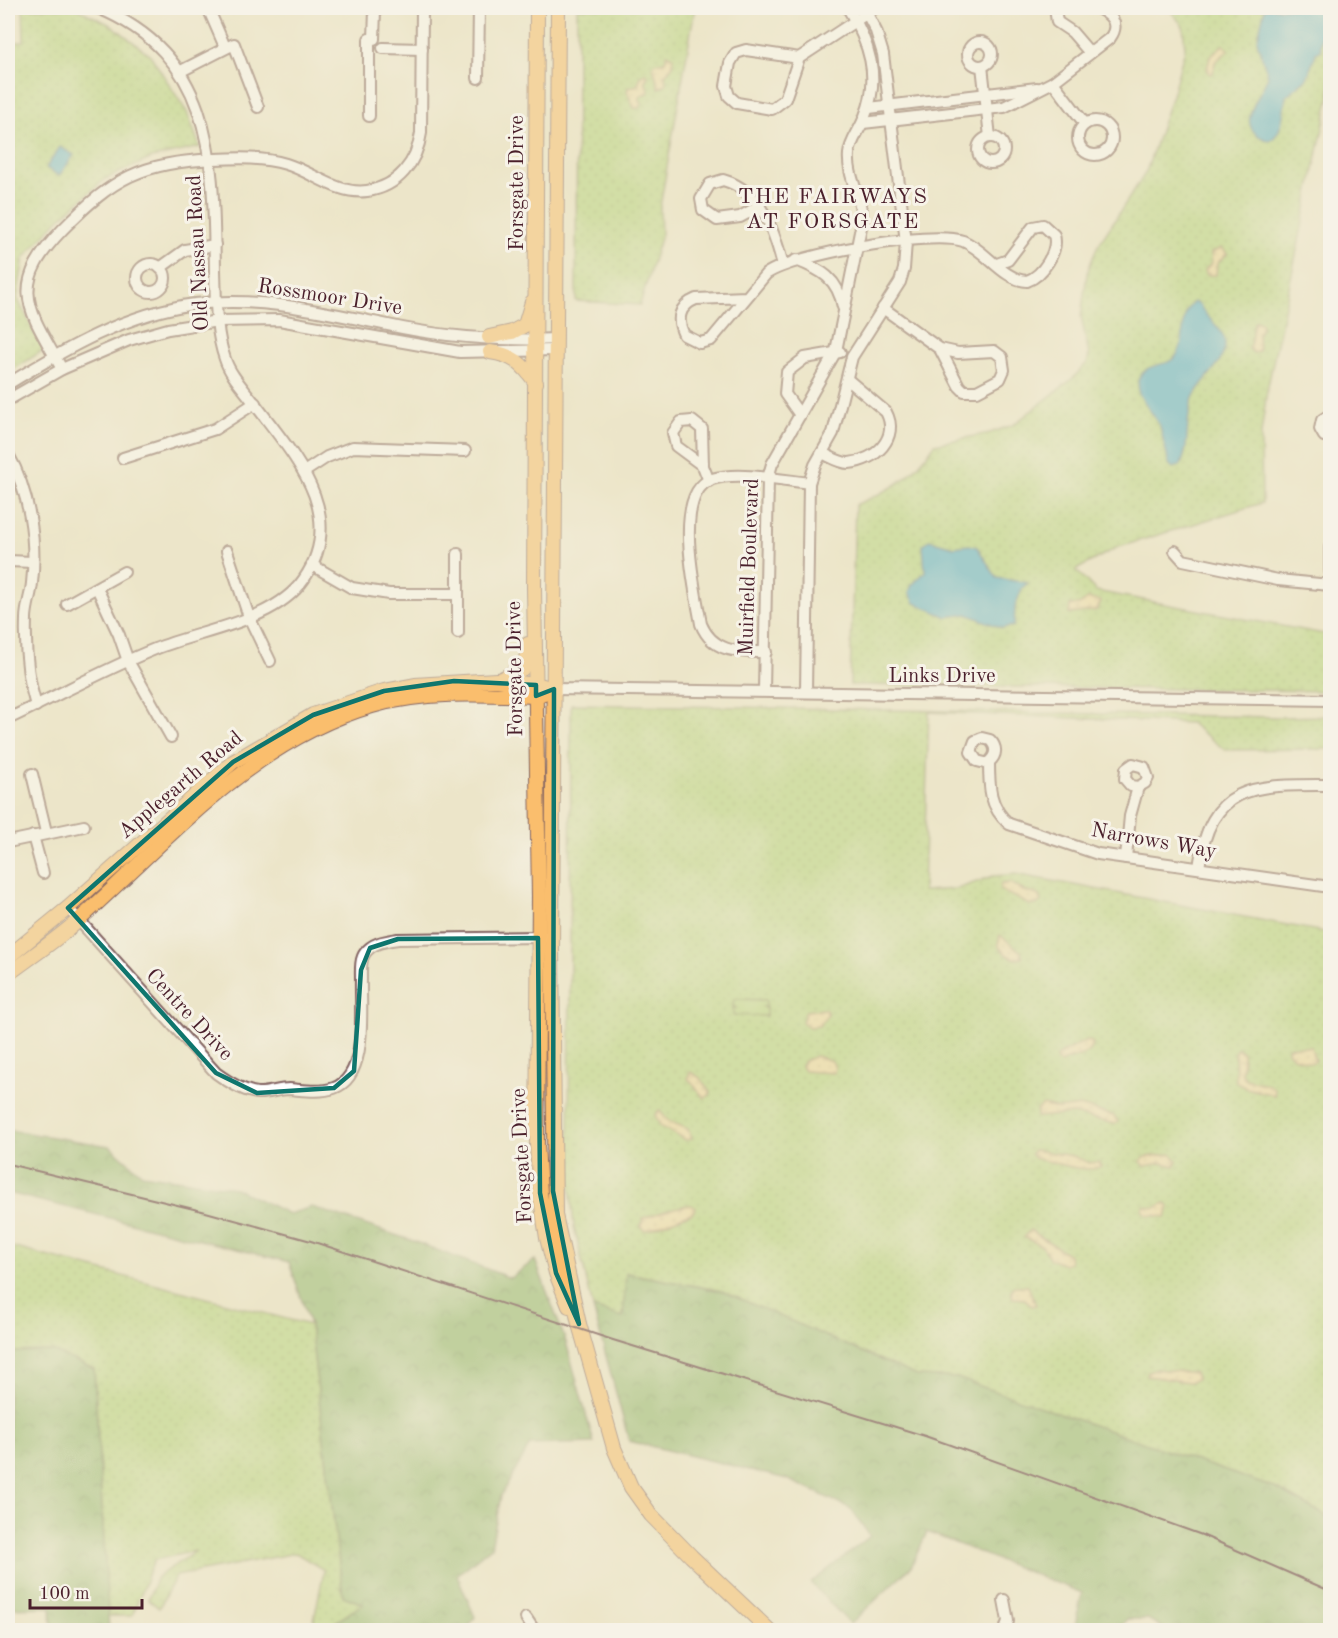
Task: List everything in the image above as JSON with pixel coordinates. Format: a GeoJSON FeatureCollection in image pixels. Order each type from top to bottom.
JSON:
{"type":"FeatureCollection","features":[{"type":"Feature","properties":{"kind":"main road","name":"Forsgate Drive"},"geometry":{"type":"LineString","coordinates":[[537,8],[534,588],[545,937]]}},
{"type":"Feature","properties":{"kind":"main road","name":"Forsgate Drive"},"geometry":{"type":"LineString","coordinates":[[558,8],[554,689],[537,1144],[540,1193],[556,1273],[579,1324],[614,1448],[630,1486],[651,1515],[675,1540],[769,1630]]}},
{"type":"Feature","properties":{"kind":"main road"},"geometry":{"type":"LineString","coordinates":[[489,337],[512,332],[525,325],[537,277]]}},
{"type":"Feature","properties":{"kind":"main road"},"geometry":{"type":"LineString","coordinates":[[490,352],[507,354],[521,362],[536,383]]}},
{"type":"Feature","properties":{"kind":"main road"},"geometry":{"type":"LineString","coordinates":[[496,680],[516,673],[526,662],[528,619],[534,588]]}},
{"type":"Feature","properties":{"kind":"main road","name":"Applegarth Road"},"geometry":{"type":"LineString","coordinates":[[8,957],[68,908],[233,762],[285,730],[336,706],[384,691],[424,684],[496,680],[536,690]]}},
{"type":"Feature","properties":{"kind":"main road","name":"Applegarth Road"},"geometry":{"type":"LineString","coordinates":[[8,974],[77,921],[229,782],[318,725],[373,705],[434,695],[554,689]]}},
{"type":"Feature","properties":{"kind":"street","name":"Old Nassau Road"},"geometry":{"type":"LineString","coordinates":[[8,719],[155,649],[273,608],[304,579],[318,549],[321,518],[313,487],[225,359],[216,302],[212,159],[205,125],[181,71],[156,42],[129,22],[98,8]]}},
{"type":"Feature","properties":{"kind":"street"},"geometry":{"type":"LineString","coordinates":[[208,8],[258,107]]}},
{"type":"Feature","properties":{"kind":"street"},"geometry":{"type":"LineString","coordinates":[[62,369],[33,316],[27,297],[34,265],[43,250],[106,189],[131,174],[168,163],[238,158],[286,164],[348,190],[364,192],[384,187],[402,175],[419,149],[422,8]]}},
{"type":"Feature","properties":{"kind":"street"},"geometry":{"type":"LineString","coordinates":[[478,78],[479,8]]}},
{"type":"Feature","properties":{"kind":"street","name":"Muirfield Boulevard"},"geometry":{"type":"LineString","coordinates":[[764,691],[768,478],[772,464],[836,351],[862,212],[851,172],[849,154],[869,108],[873,77],[871,54],[848,8]]}},
{"type":"Feature","properties":{"kind":"street"},"geometry":{"type":"LineString","coordinates":[[1055,8],[1057,22],[1072,32],[1090,53]]}},
{"type":"Feature","properties":{"kind":"street"},"geometry":{"type":"LineString","coordinates":[[869,108],[1017,102],[1053,82],[1110,38],[1115,26],[1109,14],[1097,8]]}},
{"type":"Feature","properties":{"kind":"street"},"geometry":{"type":"LineString","coordinates":[[799,58],[746,50],[736,53],[730,63],[726,86],[729,96],[737,103],[767,108],[777,107],[785,99],[799,58],[869,9],[883,54],[906,242],[900,282],[852,357],[833,433],[815,465],[809,483],[806,692]]}},
{"type":"Feature","properties":{"kind":"street"},"geometry":{"type":"LineString","coordinates":[[369,116],[369,39],[374,39],[375,10]]}},
{"type":"Feature","properties":{"kind":"street"},"geometry":{"type":"LineString","coordinates":[[181,71],[229,46]]}},
{"type":"Feature","properties":{"kind":"street"},"geometry":{"type":"LineString","coordinates":[[383,48],[422,49]]}},
{"type":"Feature","properties":{"kind":"street"},"geometry":{"type":"LineString","coordinates":[[982,66],[990,137]]}},
{"type":"Feature","properties":{"kind":"street"},"geometry":{"type":"LineString","coordinates":[[1053,82],[1085,124]]}},
{"type":"Feature","properties":{"kind":"street"},"geometry":{"type":"LineString","coordinates":[[863,123],[985,102]]}},
{"type":"Feature","properties":{"kind":"street"},"geometry":{"type":"LineString","coordinates":[[760,206],[740,217],[717,220],[703,210],[701,199],[710,184],[723,180],[730,182],[760,206],[775,235],[783,265]]}},
{"type":"Feature","properties":{"kind":"street"},"geometry":{"type":"LineString","coordinates":[[746,297],[696,299],[689,302],[684,306],[679,317],[684,335],[700,343],[711,340],[766,274],[796,260],[857,248],[945,238],[962,241],[997,264],[1014,279],[1027,281],[1041,273],[1056,246],[1054,235],[1043,225],[1033,227],[1008,260],[997,264]]}},
{"type":"Feature","properties":{"kind":"street"},"geometry":{"type":"LineString","coordinates":[[160,268],[185,250],[215,245]]}},
{"type":"Feature","properties":{"kind":"street"},"geometry":{"type":"LineString","coordinates":[[796,260],[827,274],[837,286],[844,312]]}},
{"type":"Feature","properties":{"kind":"street","name":"Rossmoor Drive"},"geometry":{"type":"LineString","coordinates":[[8,384],[92,336],[143,317],[192,305],[216,302],[280,303],[411,329],[489,337],[536,345]]}},
{"type":"Feature","properties":{"kind":"street"},"geometry":{"type":"LineString","coordinates":[[279,320],[280,303]]}},
{"type":"Feature","properties":{"kind":"street"},"geometry":{"type":"LineString","coordinates":[[883,308],[940,349],[958,353],[994,351],[1002,357],[1004,370],[1000,379],[977,391],[964,391],[959,386],[940,349]]}},
{"type":"Feature","properties":{"kind":"street","name":"Rossmoor Drive"},"geometry":{"type":"LineString","coordinates":[[8,400],[62,369],[148,333],[218,321],[279,320],[460,352],[490,352],[536,345],[556,345]]}},
{"type":"Feature","properties":{"kind":"street"},"geometry":{"type":"LineString","coordinates":[[406,343],[411,329]]}},
{"type":"Feature","properties":{"kind":"street"},"geometry":{"type":"LineString","coordinates":[[800,415],[785,394],[787,372],[805,358],[836,351],[852,357]]}},
{"type":"Feature","properties":{"kind":"street"},"geometry":{"type":"LineString","coordinates":[[822,453],[839,462],[857,461],[882,448],[889,434],[889,418],[886,412],[847,379]]}},
{"type":"Feature","properties":{"kind":"street"},"geometry":{"type":"LineString","coordinates":[[123,458],[215,429],[255,404]]}},
{"type":"Feature","properties":{"kind":"street"},"geometry":{"type":"LineString","coordinates":[[1330,415],[1322,420],[1320,429],[1324,436],[1330,437]]}},
{"type":"Feature","properties":{"kind":"street"},"geometry":{"type":"LineString","coordinates":[[304,472],[327,457],[353,447],[465,451]]}},
{"type":"Feature","properties":{"kind":"street"},"geometry":{"type":"LineString","coordinates":[[8,454],[25,497],[31,527],[33,562],[26,617],[26,650],[27,677],[36,705]]}},
{"type":"Feature","properties":{"kind":"street"},"geometry":{"type":"LineString","coordinates":[[703,466],[709,481]]}},
{"type":"Feature","properties":{"kind":"street"},"geometry":{"type":"LineString","coordinates":[[766,652],[725,650],[710,640],[701,624],[690,547],[689,517],[693,502],[701,487],[709,481],[726,477],[768,478],[809,483]]}},
{"type":"Feature","properties":{"kind":"street"},"geometry":{"type":"LineString","coordinates":[[1330,547],[1330,571]]}},
{"type":"Feature","properties":{"kind":"street"},"geometry":{"type":"LineString","coordinates":[[227,551],[249,617],[270,661]]}},
{"type":"Feature","properties":{"kind":"street"},"geometry":{"type":"LineString","coordinates":[[1175,551],[1183,560],[1278,580],[1330,585]]}},
{"type":"Feature","properties":{"kind":"street"},"geometry":{"type":"LineString","coordinates":[[458,554],[458,633]]}},
{"type":"Feature","properties":{"kind":"street"},"geometry":{"type":"LineString","coordinates":[[8,561],[33,562]]}},
{"type":"Feature","properties":{"kind":"street"},"geometry":{"type":"LineString","coordinates":[[312,565],[352,588],[389,594],[457,594]]}},
{"type":"Feature","properties":{"kind":"street"},"geometry":{"type":"LineString","coordinates":[[68,604],[124,572]]}},
{"type":"Feature","properties":{"kind":"street"},"geometry":{"type":"LineString","coordinates":[[97,588],[119,635],[128,661],[171,737]]}},
{"type":"Feature","properties":{"kind":"street","name":"Links Drive"},"geometry":{"type":"LineString","coordinates":[[554,689],[1330,700]]}},
{"type":"Feature","properties":{"kind":"street","name":"Narrows Way"},"geometry":{"type":"LineString","coordinates":[[985,763],[977,761],[971,752],[975,741],[982,738],[990,740],[995,748],[994,756],[988,762],[989,791],[999,815],[1009,824],[1098,854],[1330,887]]}},
{"type":"Feature","properties":{"kind":"street"},"geometry":{"type":"LineString","coordinates":[[32,774],[46,832]]}},
{"type":"Feature","properties":{"kind":"street"},"geometry":{"type":"LineString","coordinates":[[1199,868],[1207,829],[1219,811],[1237,795],[1272,785],[1330,785]]}},
{"type":"Feature","properties":{"kind":"street"},"geometry":{"type":"LineString","coordinates":[[1126,858],[1130,816],[1138,787]]}},
{"type":"Feature","properties":{"kind":"street"},"geometry":{"type":"LineString","coordinates":[[8,842],[46,832],[84,826]]}},
{"type":"Feature","properties":{"kind":"street"},"geometry":{"type":"LineString","coordinates":[[33,836],[43,873]]}},
{"type":"Feature","properties":{"kind":"street","name":"Centre Drive"},"geometry":{"type":"LineString","coordinates":[[68,908],[77,921],[216,1073],[230,1083],[257,1093],[282,1089],[313,1091],[334,1088],[344,1083],[354,1071],[359,1055],[361,970],[363,955],[370,948],[384,941],[398,939],[545,937]]}},
{"type":"Feature","properties":{"kind":"street"},"geometry":{"type":"LineString","coordinates":[[1004,1600],[1008,1621],[1005,1630]]}},
{"type":"Feature","properties":{"kind":"street"},"geometry":{"type":"LineString","coordinates":[[526,1618],[534,1630]]}},
{"type":"Feature","properties":{"kind":"highlighted area"},"geometry":{"type":"Polygon","coordinates":[[[454,681],[536,685],[536,696],[554,689],[553,1191],[579,1324],[556,1273],[540,1193],[538,938],[398,939],[370,948],[361,970],[354,1071],[334,1088],[257,1093],[216,1073],[68,908],[233,762],[313,715],[384,691],[454,681]]]}},
{"type":"Feature","properties":{"kind":"green space"},"geometry":{"type":"Polygon","coordinates":[[[23,8],[76,8],[113,26],[151,56],[187,112],[200,147],[152,158],[105,179],[58,220],[24,258],[17,298],[44,350],[8,373],[8,44],[24,41],[23,8]]]}},
{"type":"Feature","properties":{"kind":"green space"},"geometry":{"type":"Polygon","coordinates":[[[577,8],[695,8],[660,207],[661,235],[640,305],[576,301],[577,8]]]}},
{"type":"Feature","properties":{"kind":"green space"},"geometry":{"type":"Polygon","coordinates":[[[1168,8],[1330,8],[1330,95],[1267,391],[1261,434],[1262,503],[1116,548],[1076,570],[1096,591],[1330,635],[1330,691],[850,685],[855,505],[900,482],[918,466],[935,444],[990,433],[1013,425],[1072,379],[1087,363],[1089,355],[1081,316],[1087,273],[1097,247],[1146,172],[1185,49],[1183,26],[1168,8]]]}},
{"type":"Feature","properties":{"kind":"green space"},"geometry":{"type":"Polygon","coordinates":[[[571,704],[1277,717],[1330,716],[1330,749],[1225,750],[1190,723],[929,712],[923,891],[957,889],[993,876],[1015,874],[1330,933],[1330,1518],[1277,1489],[957,1378],[917,1376],[722,1291],[627,1273],[623,1318],[593,1308],[574,1227],[569,1175],[571,704]]]}},
{"type":"Feature","properties":{"kind":"green space"},"geometry":{"type":"Polygon","coordinates":[[[734,999],[766,1000],[766,1007],[763,1007],[766,1009],[766,1016],[733,1015],[733,1008],[736,1008],[733,1006],[734,999]]]}},
{"type":"Feature","properties":{"kind":"green space"},"geometry":{"type":"Polygon","coordinates":[[[8,1130],[110,1146],[142,1174],[235,1188],[289,1214],[312,1207],[413,1241],[510,1278],[535,1260],[566,1342],[594,1443],[530,1445],[501,1496],[491,1547],[457,1575],[475,1617],[467,1630],[369,1630],[333,1624],[363,1604],[343,1596],[310,1325],[289,1262],[8,1193],[8,1130]]]}},
{"type":"Feature","properties":{"kind":"green space"},"geometry":{"type":"Polygon","coordinates":[[[8,1246],[310,1325],[343,1596],[364,1604],[334,1623],[369,1630],[312,1630],[324,1570],[296,1553],[176,1576],[159,1608],[148,1599],[157,1577],[196,1551],[154,1560],[132,1616],[108,1616],[94,1369],[52,1351],[8,1352],[8,1246]]]}},
{"type":"Feature","properties":{"kind":"green space"},"geometry":{"type":"Polygon","coordinates":[[[626,1273],[722,1291],[917,1376],[957,1378],[1277,1489],[1330,1518],[1330,1630],[1166,1630],[1148,1619],[1127,1619],[1118,1630],[1074,1630],[1082,1593],[927,1532],[911,1567],[850,1624],[811,1583],[870,1536],[850,1508],[787,1479],[629,1441],[593,1308],[623,1317],[626,1273]]]}},
{"type":"Feature","properties":{"kind":"green space"},"geometry":{"type":"Polygon","coordinates":[[[52,1351],[94,1369],[109,1630],[52,1630],[51,1607],[8,1608],[8,1352],[52,1351]]]}},
{"type":"Feature","properties":{"kind":"sand"},"geometry":{"type":"Polygon","coordinates":[[[1223,45],[1229,50],[1215,62],[1213,73],[1210,74],[1207,69],[1210,56],[1223,45]]]}},
{"type":"Feature","properties":{"kind":"sand"},"geometry":{"type":"Polygon","coordinates":[[[667,54],[673,57],[673,65],[665,75],[666,84],[659,88],[653,66],[655,63],[665,61],[667,54]]]}},
{"type":"Feature","properties":{"kind":"sand"},"geometry":{"type":"Polygon","coordinates":[[[645,73],[648,76],[645,81],[649,92],[639,97],[642,104],[640,108],[634,108],[627,91],[628,88],[638,85],[640,77],[645,73]]]}},
{"type":"Feature","properties":{"kind":"sand"},"geometry":{"type":"Polygon","coordinates":[[[1222,248],[1227,254],[1217,263],[1216,275],[1207,275],[1205,270],[1212,263],[1211,253],[1222,248]]]}},
{"type":"Feature","properties":{"kind":"sand"},"geometry":{"type":"Polygon","coordinates":[[[1255,321],[1261,323],[1262,328],[1258,334],[1259,351],[1254,353],[1249,348],[1255,321]]]}},
{"type":"Feature","properties":{"kind":"sand"},"geometry":{"type":"Polygon","coordinates":[[[1088,599],[1101,601],[1097,610],[1069,614],[1070,605],[1079,605],[1088,599]]]}},
{"type":"Feature","properties":{"kind":"sand"},"geometry":{"type":"Polygon","coordinates":[[[1010,883],[1024,891],[1038,895],[1041,901],[1036,905],[1030,905],[1000,890],[1001,884],[1010,883]]]}},
{"type":"Feature","properties":{"kind":"sand"},"geometry":{"type":"Polygon","coordinates":[[[1000,935],[1021,952],[1022,958],[1011,957],[1002,950],[998,944],[1000,935]]]}},
{"type":"Feature","properties":{"kind":"sand"},"geometry":{"type":"Polygon","coordinates":[[[825,1009],[828,1014],[819,1026],[809,1027],[802,1022],[806,1011],[825,1009]]]}},
{"type":"Feature","properties":{"kind":"sand"},"geometry":{"type":"Polygon","coordinates":[[[1087,1040],[1093,1043],[1087,1052],[1061,1063],[1057,1062],[1056,1056],[1087,1040]]]}},
{"type":"Feature","properties":{"kind":"sand"},"geometry":{"type":"Polygon","coordinates":[[[1289,1046],[1311,1047],[1315,1061],[1311,1063],[1293,1057],[1288,1051],[1289,1046]]]}},
{"type":"Feature","properties":{"kind":"sand"},"geometry":{"type":"Polygon","coordinates":[[[1238,1048],[1243,1053],[1242,1073],[1245,1079],[1269,1085],[1275,1089],[1274,1095],[1246,1088],[1236,1082],[1235,1051],[1238,1048]]]}},
{"type":"Feature","properties":{"kind":"sand"},"geometry":{"type":"Polygon","coordinates":[[[816,1056],[832,1061],[835,1068],[834,1073],[804,1071],[801,1066],[804,1061],[816,1056]]]}},
{"type":"Feature","properties":{"kind":"sand"},"geometry":{"type":"Polygon","coordinates":[[[690,1072],[699,1077],[710,1091],[710,1095],[704,1098],[688,1078],[690,1072]]]}},
{"type":"Feature","properties":{"kind":"sand"},"geometry":{"type":"Polygon","coordinates":[[[1043,1105],[1058,1109],[1080,1106],[1114,1116],[1118,1122],[1115,1124],[1073,1114],[1037,1117],[1037,1110],[1043,1105]]]}},
{"type":"Feature","properties":{"kind":"sand"},"geometry":{"type":"Polygon","coordinates":[[[659,1110],[668,1121],[688,1129],[692,1139],[686,1140],[661,1127],[655,1115],[659,1110]]]}},
{"type":"Feature","properties":{"kind":"sand"},"geometry":{"type":"Polygon","coordinates":[[[1034,1150],[1073,1156],[1089,1163],[1098,1162],[1101,1166],[1088,1169],[1059,1164],[1034,1158],[1031,1154],[1034,1150]]]}},
{"type":"Feature","properties":{"kind":"sand"},"geometry":{"type":"Polygon","coordinates":[[[1171,1154],[1177,1160],[1175,1166],[1162,1163],[1145,1166],[1140,1161],[1146,1157],[1171,1154]]]}},
{"type":"Feature","properties":{"kind":"sand"},"geometry":{"type":"Polygon","coordinates":[[[1165,1203],[1169,1207],[1166,1217],[1147,1215],[1142,1210],[1144,1206],[1155,1208],[1165,1203]]]}},
{"type":"Feature","properties":{"kind":"sand"},"geometry":{"type":"Polygon","coordinates":[[[691,1205],[696,1208],[692,1213],[650,1229],[644,1230],[641,1226],[643,1218],[673,1208],[691,1205]]]}},
{"type":"Feature","properties":{"kind":"sand"},"geometry":{"type":"Polygon","coordinates":[[[1030,1230],[1069,1255],[1070,1263],[1064,1265],[1050,1259],[1042,1246],[1024,1237],[1030,1230]]]}},
{"type":"Feature","properties":{"kind":"sand"},"geometry":{"type":"Polygon","coordinates":[[[1015,1286],[1028,1286],[1036,1305],[1032,1306],[1025,1299],[1013,1298],[1011,1291],[1015,1286]]]}},
{"type":"Feature","properties":{"kind":"sand"},"geometry":{"type":"Polygon","coordinates":[[[1155,1369],[1195,1373],[1197,1379],[1189,1382],[1147,1376],[1148,1371],[1155,1369]]]}},
{"type":"Feature","properties":{"kind":"water"},"geometry":{"type":"Polygon","coordinates":[[[1265,8],[1330,8],[1321,37],[1321,50],[1316,53],[1307,78],[1286,96],[1278,132],[1270,141],[1258,135],[1251,128],[1250,121],[1251,112],[1268,76],[1257,41],[1265,8]]]}},
{"type":"Feature","properties":{"kind":"water"},"geometry":{"type":"Polygon","coordinates":[[[60,147],[74,155],[59,176],[46,168],[60,147]]]}},
{"type":"Feature","properties":{"kind":"water"},"geometry":{"type":"Polygon","coordinates":[[[1194,302],[1200,305],[1218,328],[1225,343],[1217,365],[1193,398],[1183,458],[1180,466],[1173,468],[1169,464],[1160,426],[1139,394],[1138,381],[1145,370],[1172,360],[1176,356],[1180,350],[1186,314],[1194,302]]]}},
{"type":"Feature","properties":{"kind":"water"},"geometry":{"type":"Polygon","coordinates":[[[929,540],[954,547],[969,545],[977,547],[997,578],[1028,583],[1022,588],[1015,607],[1014,626],[1002,628],[967,614],[947,617],[915,603],[909,592],[912,585],[925,572],[923,545],[929,540]]]}},
{"type":"Feature","properties":{"kind":"railway"},"geometry":{"type":"LineString","coordinates":[[8,1164],[202,1211],[311,1241],[613,1340],[925,1436],[1202,1535],[1330,1591]]}},
{"type":"Feature","properties":{"kind":"district","name":"THE FAIRWAYS AT FORSGATE"},"geometry":{"type":"Point","coordinates":[833,208]}}]}
